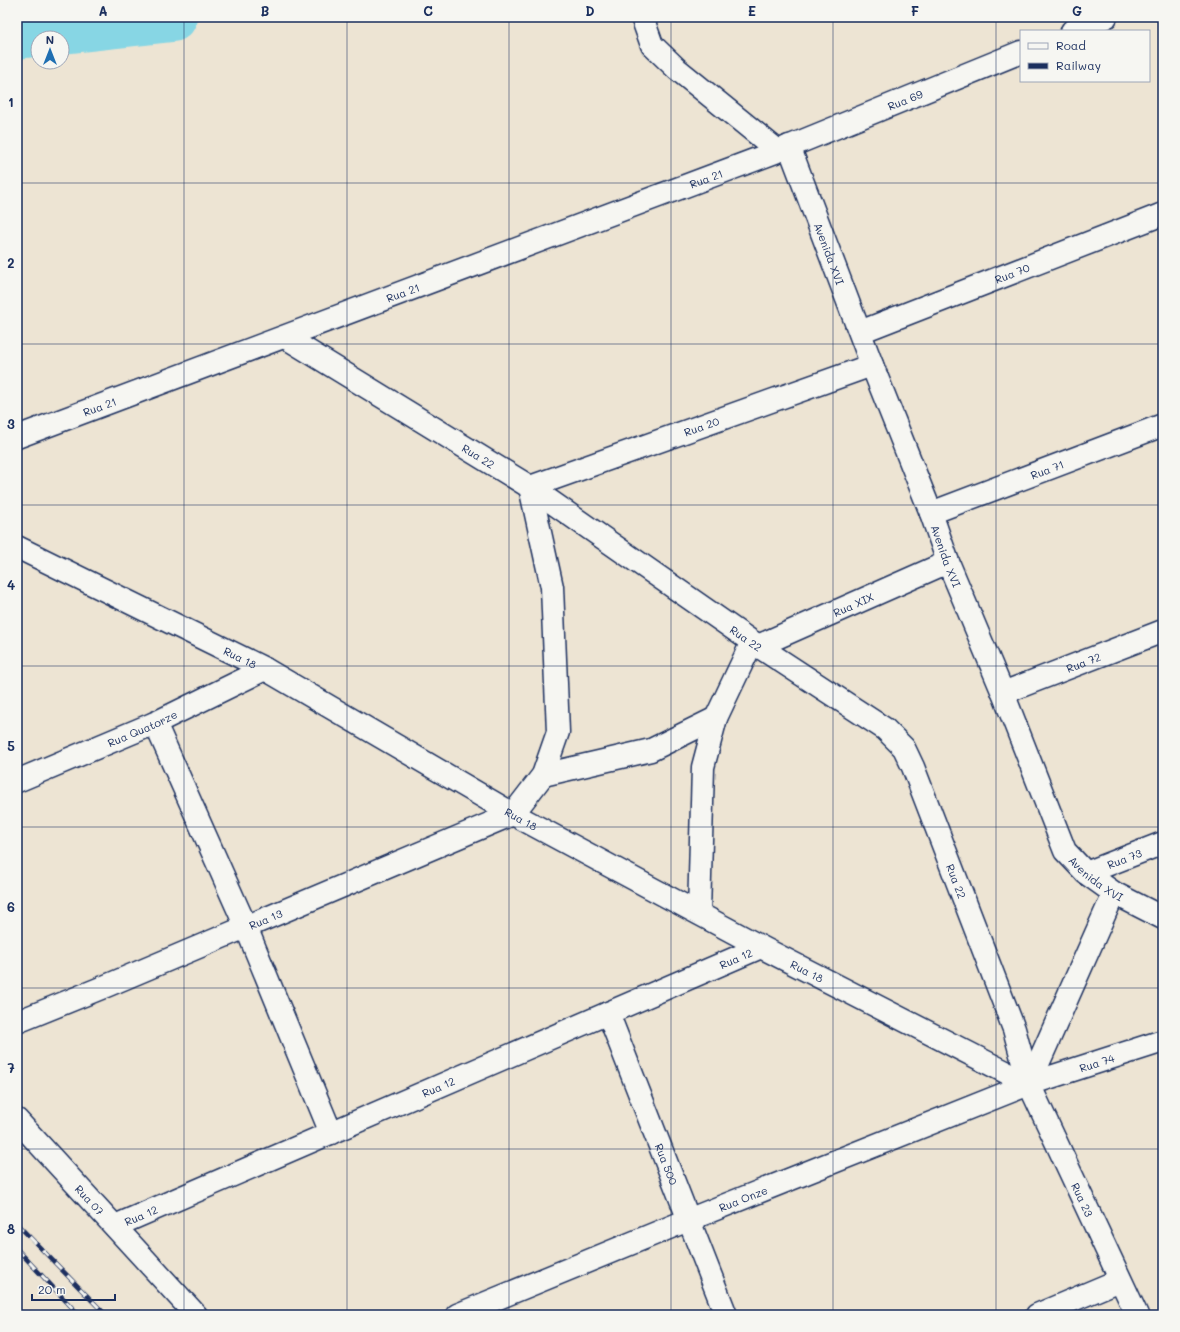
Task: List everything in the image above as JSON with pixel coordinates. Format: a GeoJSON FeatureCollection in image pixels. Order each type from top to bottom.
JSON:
{"type":"FeatureCollection","features":[{"type":"Feature","properties":{"kind":"street"},"geometry":{"type":"LineString","coordinates":[[642,17],[652,45],[677,69],[783,149]]}},
{"type":"Feature","properties":{"kind":"street"},"geometry":{"type":"LineString","coordinates":[[1074,30],[1106,17]]}},
{"type":"Feature","properties":{"kind":"street","name":"Rua 69"},"geometry":{"type":"LineString","coordinates":[[783,149],[1020,52]]}},
{"type":"Feature","properties":{"kind":"street","name":"Avenida XVI"},"geometry":{"type":"LineString","coordinates":[[783,149],[860,332],[931,513],[948,562],[1003,693],[1065,851],[1086,873],[1114,893],[1163,918]]}},
{"type":"Feature","properties":{"kind":"street","name":"Rua 21"},"geometry":{"type":"LineString","coordinates":[[17,437],[783,149]]}},
{"type":"Feature","properties":{"kind":"street","name":"Rua 70"},"geometry":{"type":"LineString","coordinates":[[860,332],[1163,214]]}},
{"type":"Feature","properties":{"kind":"street","name":"Rua 22"},"geometry":{"type":"LineString","coordinates":[[285,337],[530,487],[755,644],[885,729],[904,748],[913,766],[1014,1029],[1030,1084]]}},
{"type":"Feature","properties":{"kind":"street","name":"Rua 20"},"geometry":{"type":"LineString","coordinates":[[530,487],[872,365]]}},
{"type":"Feature","properties":{"kind":"street","name":"Rua 71"},"geometry":{"type":"LineString","coordinates":[[931,513],[1163,425]]}},
{"type":"Feature","properties":{"kind":"street"},"geometry":{"type":"LineString","coordinates":[[513,814],[544,775],[558,732],[552,587],[530,487]]}},
{"type":"Feature","properties":{"kind":"street","name":"Rua 18"},"geometry":{"type":"LineString","coordinates":[[17,547],[265,669],[513,814],[761,947],[1030,1084]]}},
{"type":"Feature","properties":{"kind":"street","name":"Rua XIX"},"geometry":{"type":"LineString","coordinates":[[755,644],[948,562]]}},
{"type":"Feature","properties":{"kind":"street","name":"Rua 72"},"geometry":{"type":"LineString","coordinates":[[1003,693],[1163,631]]}},
{"type":"Feature","properties":{"kind":"street"},"geometry":{"type":"LineString","coordinates":[[699,913],[703,767],[716,718],[755,644]]}},
{"type":"Feature","properties":{"kind":"street","name":"Rua Quatorze"},"geometry":{"type":"LineString","coordinates":[[17,781],[155,723],[265,669]]}},
{"type":"Feature","properties":{"kind":"street"},"geometry":{"type":"LineString","coordinates":[[544,775],[651,750],[716,718]]}},
{"type":"Feature","properties":{"kind":"street"},"geometry":{"type":"LineString","coordinates":[[155,723],[246,927],[331,1133]]}},
{"type":"Feature","properties":{"kind":"street","name":"Rua 13"},"geometry":{"type":"LineString","coordinates":[[17,1022],[513,814]]}},
{"type":"Feature","properties":{"kind":"street","name":"Rua 73"},"geometry":{"type":"LineString","coordinates":[[1086,873],[1163,843]]}},
{"type":"Feature","properties":{"kind":"street"},"geometry":{"type":"LineString","coordinates":[[1030,1084],[1114,893]]}},
{"type":"Feature","properties":{"kind":"street","name":"Rua 12"},"geometry":{"type":"LineString","coordinates":[[115,1226],[761,947]]}},
{"type":"Feature","properties":{"kind":"street","name":"Rua 500"},"geometry":{"type":"LineString","coordinates":[[608,1013],[726,1315]]}},
{"type":"Feature","properties":{"kind":"street","name":"Rua 74"},"geometry":{"type":"LineString","coordinates":[[1030,1084],[1163,1041]]}},
{"type":"Feature","properties":{"kind":"street","name":"Rua Onze"},"geometry":{"type":"LineString","coordinates":[[457,1315],[688,1220],[1030,1084]]}},
{"type":"Feature","properties":{"kind":"street","name":"Rua 23"},"geometry":{"type":"LineString","coordinates":[[1030,1084],[1137,1315]]}},
{"type":"Feature","properties":{"kind":"street","name":"Rua 07"},"geometry":{"type":"LineString","coordinates":[[17,1120],[196,1315]]}},
{"type":"Feature","properties":{"kind":"street"},"geometry":{"type":"LineString","coordinates":[[1037,1315],[1120,1280]]}},
{"type":"Feature","properties":{"kind":"waterway"},"geometry":{"type":"LineString","coordinates":[[17,34],[172,17]]}},
{"type":"Feature","properties":{"kind":"railway"},"geometry":{"type":"LineString","coordinates":[[17,1224],[106,1315]]}},
{"type":"Feature","properties":{"kind":"railway"},"geometry":{"type":"LineString","coordinates":[[17,1249],[79,1315]]}}]}
